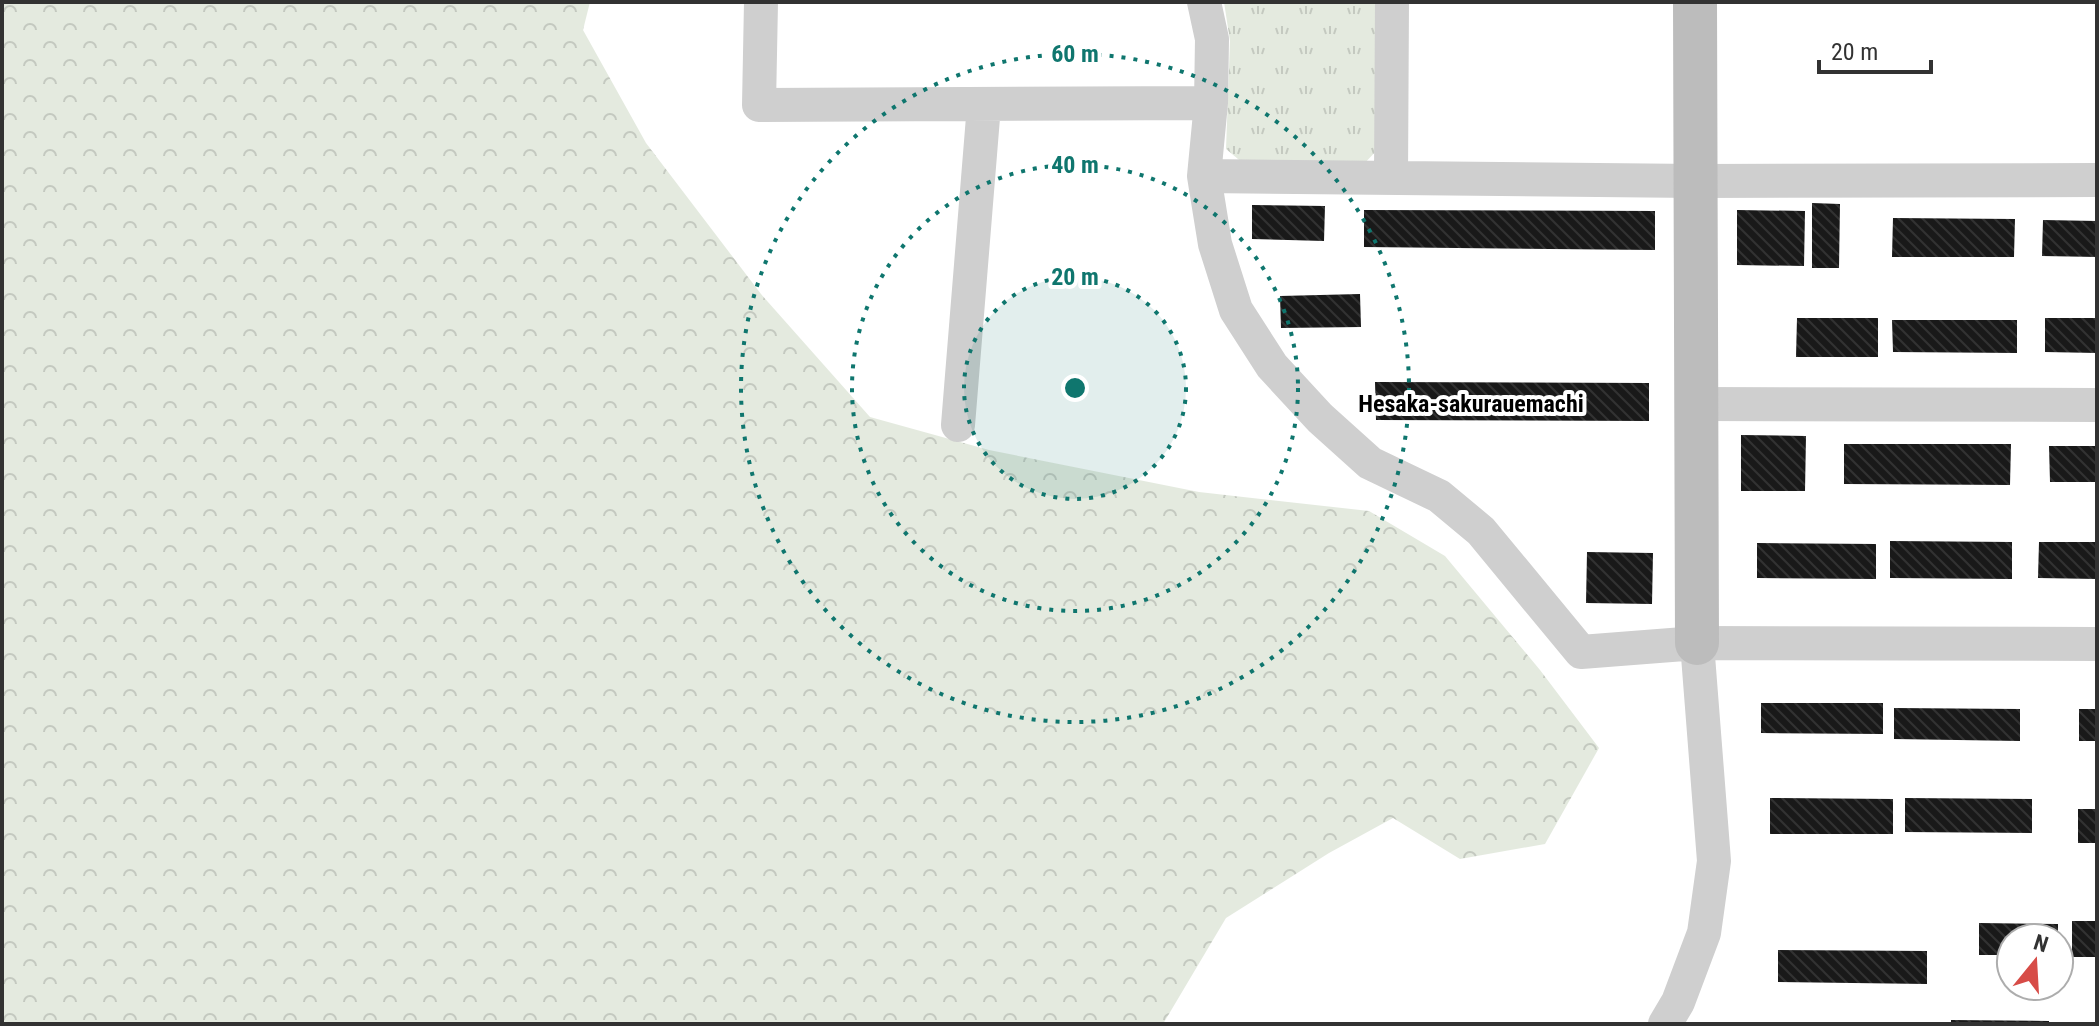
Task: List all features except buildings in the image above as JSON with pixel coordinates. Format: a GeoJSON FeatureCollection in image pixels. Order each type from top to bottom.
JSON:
{"type":"FeatureCollection","features":[{"type":"Feature","properties":{"kind":"street"},"geometry":{"type":"LineString","coordinates":[[761,2],[759,105],[1211,103]]}},
{"type":"Feature","properties":{"kind":"street"},"geometry":{"type":"LineString","coordinates":[[1204,2],[1212,39],[1211,103],[1204,176],[1215,244],[1236,310],[1272,366],[1320,418],[1370,463],[1439,496],[1481,531],[1581,652],[1697,643],[2097,644]]}},
{"type":"Feature","properties":{"kind":"street"},"geometry":{"type":"LineString","coordinates":[[1391,177],[1392,2]]}},
{"type":"Feature","properties":{"kind":"street"},"geometry":{"type":"LineString","coordinates":[[1665,1024],[1678,1002],[1704,933],[1714,861],[1697,643],[1695,2]]}},
{"type":"Feature","properties":{"kind":"street"},"geometry":{"type":"LineString","coordinates":[[958,425],[984,105]]}},
{"type":"Feature","properties":{"kind":"street"},"geometry":{"type":"LineString","coordinates":[[1204,176],[1696,181],[2097,180]]}},
{"type":"Feature","properties":{"kind":"street"},"geometry":{"type":"LineString","coordinates":[[1697,404],[2097,405]]}},
{"type":"Feature","properties":{"kind":"green space"},"geometry":{"type":"Polygon","coordinates":[[[2,2],[590,2],[583,30],[646,143],[761,294],[870,417],[989,450],[1199,492],[1369,511],[1445,556],[1540,670],[1599,748],[1545,844],[1460,859],[1393,818],[1329,853],[1226,918],[1163,1024],[2,1024],[2,2]]]}},
{"type":"Feature","properties":{"kind":"green space"},"geometry":{"type":"Polygon","coordinates":[[[1224,2],[1379,2],[1378,149],[1362,166],[1244,164],[1226,149],[1230,41],[1224,2]]]}},
{"type":"Feature","properties":{"kind":"district","name":"Hesaka-sakurauemachi"},"geometry":{"type":"Point","coordinates":[1471,404]}}]}
